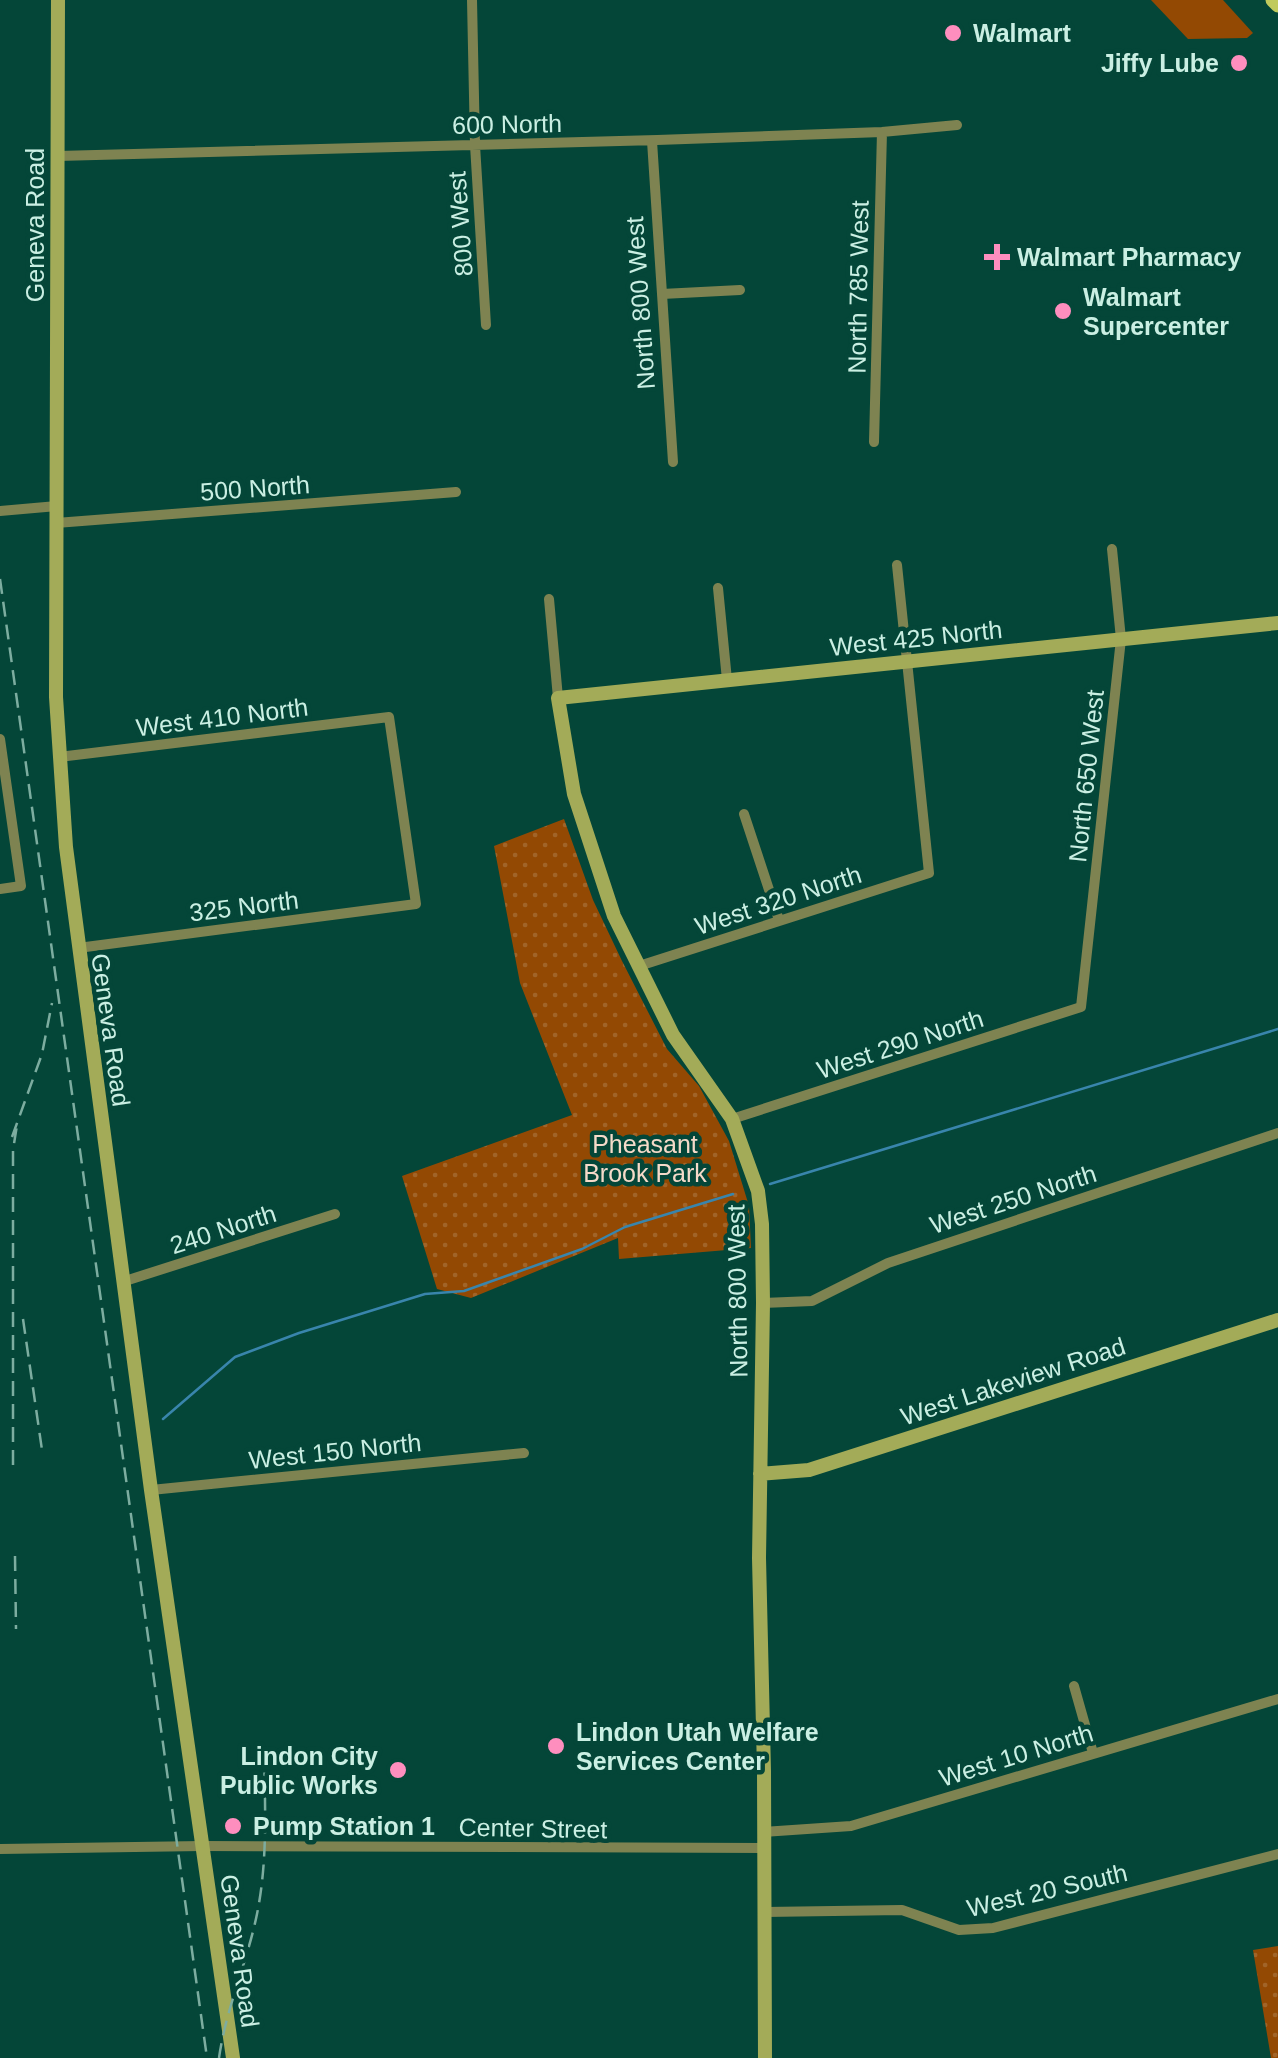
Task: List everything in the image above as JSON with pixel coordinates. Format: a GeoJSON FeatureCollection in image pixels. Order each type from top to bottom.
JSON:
{"type":"FeatureCollection","features":[{"type":"Feature","properties":{"kind":"street","name":"Geneva Road"},"geometry":{"type":"LineString","coordinates":[[58,0],[56,522],[60,757],[78,948],[122,1282],[233,2058]]}},
{"type":"Feature","properties":{"kind":"street","name":"800 West"},"geometry":{"type":"LineString","coordinates":[[472,0],[475,145],[486,324]]}},
{"type":"Feature","properties":{"kind":"street","name":"600 North"},"geometry":{"type":"LineString","coordinates":[[58,156],[652,140],[882,132],[957,125]]}},
{"type":"Feature","properties":{"kind":"street","name":"North 785 West"},"geometry":{"type":"LineString","coordinates":[[874,442],[882,132]]}},
{"type":"Feature","properties":{"kind":"street","name":"North 800 West"},"geometry":{"type":"LineString","coordinates":[[652,140],[674,462]]}},
{"type":"Feature","properties":{"kind":"street"},"geometry":{"type":"LineString","coordinates":[[662,294],[740,290]]}},
{"type":"Feature","properties":{"kind":"street","name":"500 North"},"geometry":{"type":"LineString","coordinates":[[56,522],[456,492]]}},
{"type":"Feature","properties":{"kind":"street"},"geometry":{"type":"LineString","coordinates":[[0,511],[56,506]]}},
{"type":"Feature","properties":{"kind":"street","name":"North 650 West"},"geometry":{"type":"LineString","coordinates":[[1080,1008],[1121,639],[1112,550]]}},
{"type":"Feature","properties":{"kind":"street"},"geometry":{"type":"LineString","coordinates":[[897,566],[907,662]]}},
{"type":"Feature","properties":{"kind":"street"},"geometry":{"type":"LineString","coordinates":[[718,588],[727,680]]}},
{"type":"Feature","properties":{"kind":"street","name":"North 800 West"},"geometry":{"type":"LineString","coordinates":[[550,599],[567,759],[585,835],[614,916],[674,1035],[732,1119],[758,1191],[763,1303],[760,1474],[765,2058]]}},
{"type":"Feature","properties":{"kind":"street","name":"West 425 North"},"geometry":{"type":"LineString","coordinates":[[558,698],[1278,623]]}},
{"type":"Feature","properties":{"kind":"street","name":"West 320 North"},"geometry":{"type":"LineString","coordinates":[[639,966],[929,873],[907,662]]}},
{"type":"Feature","properties":{"kind":"street","name":"West 410 North"},"geometry":{"type":"LineString","coordinates":[[60,757],[389,717],[416,904]]}},
{"type":"Feature","properties":{"kind":"street"},"geometry":{"type":"LineString","coordinates":[[0,739],[21,886],[0,889]]}},
{"type":"Feature","properties":{"kind":"street"},"geometry":{"type":"LineString","coordinates":[[744,814],[779,920]]}},
{"type":"Feature","properties":{"kind":"street","name":"325 North"},"geometry":{"type":"LineString","coordinates":[[78,948],[416,904]]}},
{"type":"Feature","properties":{"kind":"street","name":"West 290 North"},"geometry":{"type":"LineString","coordinates":[[732,1119],[1080,1008]]}},
{"type":"Feature","properties":{"kind":"street","name":"West 250 North"},"geometry":{"type":"LineString","coordinates":[[763,1303],[812,1301],[888,1263],[1278,1133]]}},
{"type":"Feature","properties":{"kind":"street","name":"240 North"},"geometry":{"type":"LineString","coordinates":[[122,1282],[335,1214]]}},
{"type":"Feature","properties":{"kind":"street","name":"West Lakeview Road"},"geometry":{"type":"LineString","coordinates":[[760,1474],[809,1470],[1278,1320]]}},
{"type":"Feature","properties":{"kind":"street","name":"West 150 North"},"geometry":{"type":"LineString","coordinates":[[150,1490],[524,1453]]}},
{"type":"Feature","properties":{"kind":"street"},"geometry":{"type":"LineString","coordinates":[[1074,1686],[1093,1753]]}},
{"type":"Feature","properties":{"kind":"street","name":"West 10 North"},"geometry":{"type":"LineString","coordinates":[[763,1832],[851,1826],[1278,1699]]}},
{"type":"Feature","properties":{"kind":"street","name":"Center Street"},"geometry":{"type":"LineString","coordinates":[[0,1849],[765,1848]]}},
{"type":"Feature","properties":{"kind":"street","name":"West 20 South"},"geometry":{"type":"LineString","coordinates":[[765,1912],[902,1910],[958,1930],[992,1928],[1278,1854]]}},
{"type":"Feature","properties":{"kind":"green space"},"geometry":{"type":"Polygon","coordinates":[[[1151,0],[1223,0],[1253,33],[1247,38],[1188,39],[1151,0]]]}},
{"type":"Feature","properties":{"kind":"green space","name":"Pheasant Brook Park"},"geometry":{"type":"Polygon","coordinates":[[[564,819],[593,900],[667,1049],[699,1086],[729,1141],[749,1206],[751,1248],[619,1259],[618,1238],[471,1298],[437,1289],[402,1176],[572,1115],[520,983],[494,846],[564,819]]]}},
{"type":"Feature","properties":{"kind":"green space"},"geometry":{"type":"Polygon","coordinates":[[[1278,1946],[1278,2058],[1271,2058],[1253,1950],[1278,1946]]]}},
{"type":"Feature","properties":{"kind":"waterway"},"geometry":{"type":"LineString","coordinates":[[770,1184],[1278,1029]]}},
{"type":"Feature","properties":{"kind":"waterway"},"geometry":{"type":"LineString","coordinates":[[163,1419],[235,1357],[425,1294],[464,1291],[582,1249],[625,1227],[733,1194]]}},
{"type":"Feature","properties":{"kind":"railway"},"geometry":{"type":"LineString","coordinates":[[0,579],[207,2058]]}},
{"type":"Feature","properties":{"kind":"railway"},"geometry":{"type":"LineString","coordinates":[[12,1137],[42,1054],[52,1003]]}},
{"type":"Feature","properties":{"kind":"railway"},"geometry":{"type":"LineString","coordinates":[[13,1465],[13,1150],[17,1125]]}},
{"type":"Feature","properties":{"kind":"railway"},"geometry":{"type":"LineString","coordinates":[[23,1319],[42,1450]]}},
{"type":"Feature","properties":{"kind":"railway"},"geometry":{"type":"LineString","coordinates":[[15,1556],[16,1629]]}},
{"type":"Feature","properties":{"kind":"railway"},"geometry":{"type":"LineString","coordinates":[[219,2058],[260,1894],[265,1832],[264,1750]]}},
{"type":"Feature","properties":{"kind":"place","name":"Walmart"},"geometry":{"type":"Point","coordinates":[953,33]}},
{"type":"Feature","properties":{"kind":"place","name":"Jiffy Lube"},"geometry":{"type":"Point","coordinates":[1239,63]}},
{"type":"Feature","properties":{"kind":"place","name":"Walmart Pharmacy"},"geometry":{"type":"Point","coordinates":[997,257]}},
{"type":"Feature","properties":{"kind":"place","name":"Walmart Supercenter"},"geometry":{"type":"Point","coordinates":[1063,311]}},
{"type":"Feature","properties":{"kind":"place","name":"Lindon Utah Welfare Services Center"},"geometry":{"type":"Point","coordinates":[556,1746]}},
{"type":"Feature","properties":{"kind":"place","name":"Lindon City Public Works"},"geometry":{"type":"Point","coordinates":[398,1770]}},
{"type":"Feature","properties":{"kind":"place","name":"Pump Station 1"},"geometry":{"type":"Point","coordinates":[233,1826]}}]}
